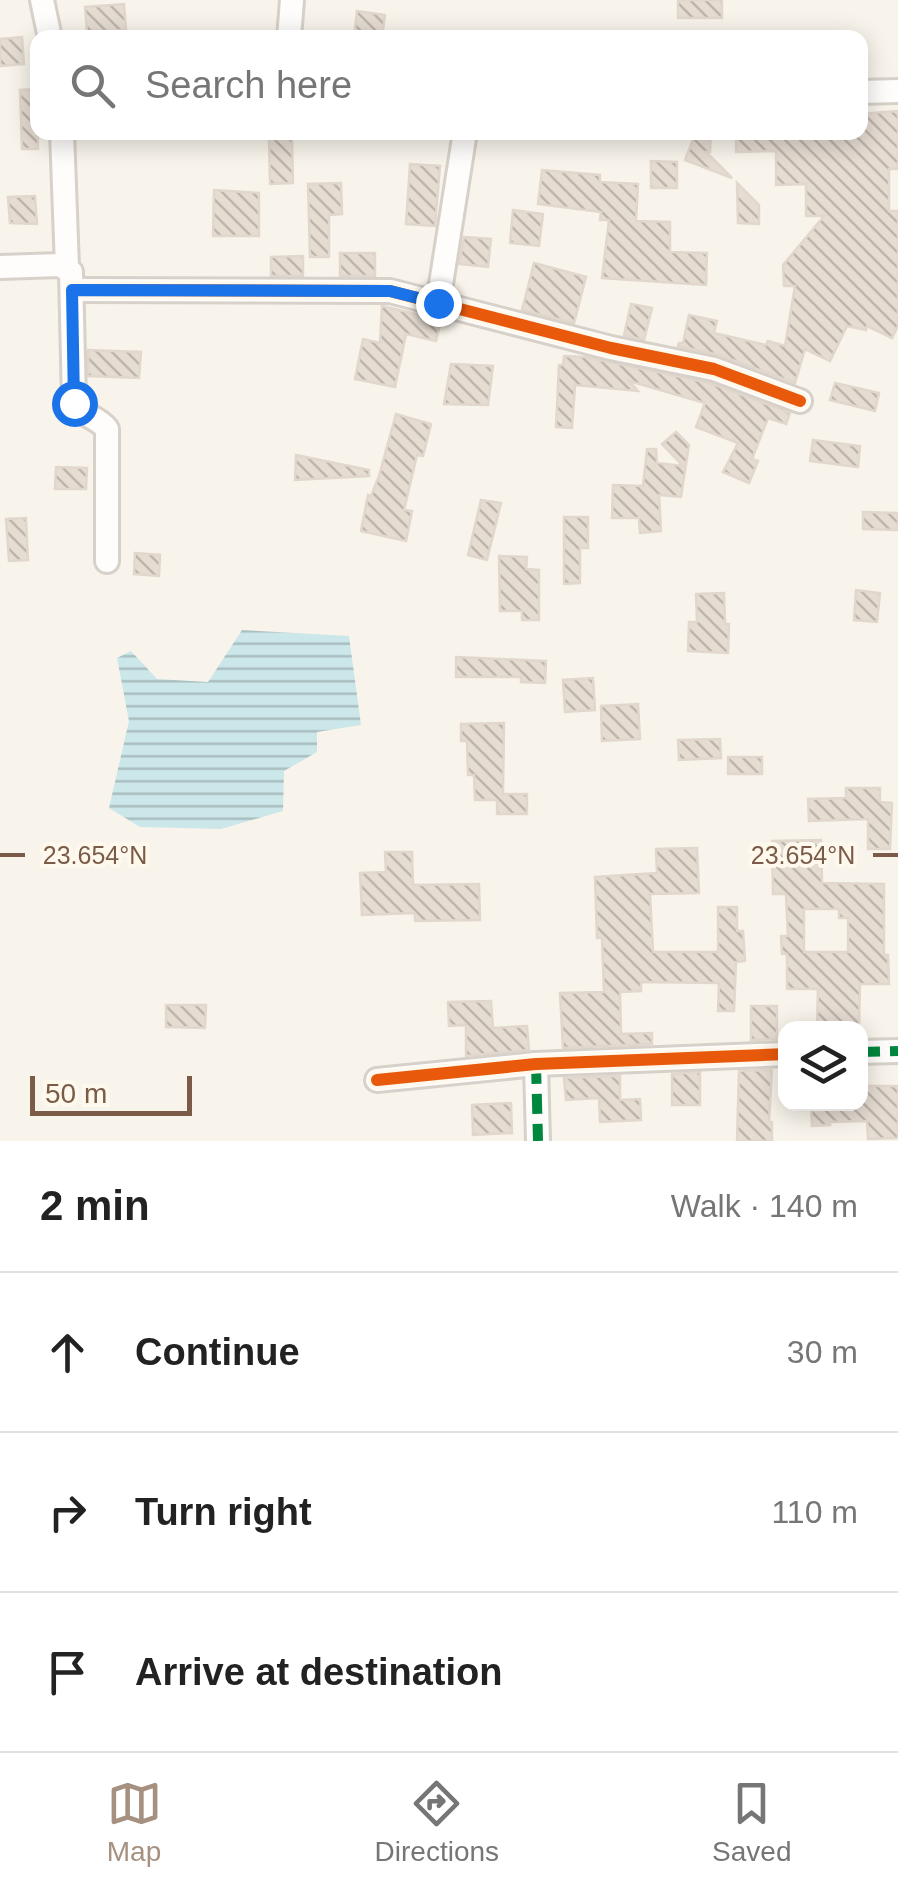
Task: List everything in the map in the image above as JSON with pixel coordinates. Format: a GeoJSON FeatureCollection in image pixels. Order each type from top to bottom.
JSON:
{"type":"FeatureCollection","features":[{"type":"Feature","properties":{"kind":"street"},"geometry":{"type":"LineString","coordinates":[[42,0],[48,30]]}},
{"type":"Feature","properties":{"kind":"street"},"geometry":{"type":"LineString","coordinates":[[290,30],[292,0]]}},
{"type":"Feature","properties":{"kind":"street"},"geometry":{"type":"LineString","coordinates":[[868,92],[898,91]]}},
{"type":"Feature","properties":{"kind":"street"},"geometry":{"type":"LineString","coordinates":[[62,140],[67,267],[72,290],[74,403],[78,410],[100,420],[108,429],[106,561]]}},
{"type":"Feature","properties":{"kind":"street"},"geometry":{"type":"LineString","coordinates":[[438,303],[464,140]]}},
{"type":"Feature","properties":{"kind":"street"},"geometry":{"type":"LineString","coordinates":[[0,268],[67,267]]}},
{"type":"Feature","properties":{"kind":"street"},"geometry":{"type":"LineString","coordinates":[[72,290],[390,291],[611,348],[714,369],[800,401]]}},
{"type":"Feature","properties":{"kind":"street"},"geometry":{"type":"LineString","coordinates":[[868,1052],[898,1051]]}},
{"type":"Feature","properties":{"kind":"street"},"geometry":{"type":"LineString","coordinates":[[378,1080],[536,1064],[778,1054]]}},
{"type":"Feature","properties":{"kind":"street"},"geometry":{"type":"LineString","coordinates":[[536,1064],[538,1141]]}},
{"type":"Feature","properties":{"kind":"water"},"geometry":{"type":"Polygon","coordinates":[[[242,630],[349,636],[361,725],[317,732],[317,752],[284,771],[283,811],[221,829],[140,827],[109,808],[129,721],[117,658],[131,651],[157,679],[208,682],[242,630]]]}},
{"type":"Feature","properties":{"kind":"building"},"geometry":{"type":"Polygon","coordinates":[[[678,0],[722,0],[722,18],[678,18],[678,0]]]}},
{"type":"Feature","properties":{"kind":"building"},"geometry":{"type":"Polygon","coordinates":[[[124,4],[126,30],[87,30],[85,7],[124,4]]]}},
{"type":"Feature","properties":{"kind":"building"},"geometry":{"type":"Polygon","coordinates":[[[357,11],[385,15],[383,30],[355,30],[357,11]]]}},
{"type":"Feature","properties":{"kind":"building"},"geometry":{"type":"Polygon","coordinates":[[[22,37],[24,64],[0,66],[0,39],[22,37]]]}},
{"type":"Feature","properties":{"kind":"building"},"geometry":{"type":"Polygon","coordinates":[[[30,89],[30,140],[38,140],[38,149],[22,149],[20,90],[30,89]]]}},
{"type":"Feature","properties":{"kind":"building"},"geometry":{"type":"Polygon","coordinates":[[[898,111],[898,169],[889,169],[889,211],[898,211],[898,326],[892,338],[867,326],[866,330],[847,326],[830,361],[805,349],[795,383],[719,355],[678,346],[683,343],[689,315],[717,321],[714,333],[785,346],[795,286],[784,286],[783,265],[824,216],[806,216],[806,184],[776,185],[776,151],[736,152],[736,140],[868,140],[868,113],[898,111]]]}},
{"type":"Feature","properties":{"kind":"building"},"geometry":{"type":"Polygon","coordinates":[[[269,140],[292,140],[293,183],[270,184],[269,140]]]}},
{"type":"Feature","properties":{"kind":"building"},"geometry":{"type":"Polygon","coordinates":[[[693,140],[711,140],[710,152],[706,152],[732,178],[685,160],[693,140]]]}},
{"type":"Feature","properties":{"kind":"building"},"geometry":{"type":"Polygon","coordinates":[[[651,161],[677,162],[677,188],[651,188],[651,161]]]}},
{"type":"Feature","properties":{"kind":"building"},"geometry":{"type":"Polygon","coordinates":[[[410,164],[440,166],[435,226],[406,224],[410,164]]]}},
{"type":"Feature","properties":{"kind":"building"},"geometry":{"type":"Polygon","coordinates":[[[542,170],[600,175],[600,182],[638,184],[636,221],[670,222],[670,252],[707,253],[706,285],[602,278],[609,220],[600,220],[601,212],[538,204],[542,170]]]}},
{"type":"Feature","properties":{"kind":"building"},"geometry":{"type":"Polygon","coordinates":[[[341,183],[342,214],[329,215],[329,257],[310,257],[308,184],[341,183]]]}},
{"type":"Feature","properties":{"kind":"building"},"geometry":{"type":"Polygon","coordinates":[[[737,183],[759,205],[759,224],[738,223],[737,183]]]}},
{"type":"Feature","properties":{"kind":"building"},"geometry":{"type":"Polygon","coordinates":[[[214,190],[259,193],[259,236],[213,236],[214,190]]]}},
{"type":"Feature","properties":{"kind":"building"},"geometry":{"type":"Polygon","coordinates":[[[35,196],[37,224],[10,223],[8,197],[35,196]]]}},
{"type":"Feature","properties":{"kind":"building"},"geometry":{"type":"Polygon","coordinates":[[[513,210],[543,214],[539,246],[510,243],[513,210]]]}},
{"type":"Feature","properties":{"kind":"building"},"geometry":{"type":"Polygon","coordinates":[[[464,237],[491,239],[488,267],[459,264],[464,237]]]}},
{"type":"Feature","properties":{"kind":"building"},"geometry":{"type":"Polygon","coordinates":[[[340,253],[375,253],[375,276],[340,276],[340,253]]]}},
{"type":"Feature","properties":{"kind":"building"},"geometry":{"type":"Polygon","coordinates":[[[303,256],[303,276],[271,276],[271,257],[303,256]]]}},
{"type":"Feature","properties":{"kind":"building"},"geometry":{"type":"Polygon","coordinates":[[[534,263],[586,277],[574,323],[522,310],[534,263]]]}},
{"type":"Feature","properties":{"kind":"building"},"geometry":{"type":"Polygon","coordinates":[[[631,304],[652,308],[644,340],[624,335],[631,304]]]}},
{"type":"Feature","properties":{"kind":"building"},"geometry":{"type":"Polygon","coordinates":[[[382,306],[441,320],[436,341],[406,334],[395,387],[355,379],[363,339],[380,343],[382,306]]]}},
{"type":"Feature","properties":{"kind":"building"},"geometry":{"type":"Polygon","coordinates":[[[88,350],[141,352],[139,378],[88,376],[88,350]]]}},
{"type":"Feature","properties":{"kind":"building"},"geometry":{"type":"Polygon","coordinates":[[[564,356],[710,383],[790,413],[786,424],[768,418],[752,459],[758,461],[749,483],[723,472],[738,443],[696,427],[705,403],[629,381],[638,391],[575,385],[572,428],[556,427],[559,365],[563,365],[564,356]]]}},
{"type":"Feature","properties":{"kind":"building"},"geometry":{"type":"Polygon","coordinates":[[[451,364],[493,366],[488,405],[444,404],[451,364]]]}},
{"type":"Feature","properties":{"kind":"building"},"geometry":{"type":"Polygon","coordinates":[[[835,383],[879,393],[875,411],[830,400],[835,383]]]}},
{"type":"Feature","properties":{"kind":"building"},"geometry":{"type":"Polygon","coordinates":[[[396,414],[431,424],[423,456],[417,455],[404,510],[412,511],[406,541],[361,531],[368,495],[371,496],[379,476],[396,414]]]}},
{"type":"Feature","properties":{"kind":"building"},"geometry":{"type":"Polygon","coordinates":[[[676,432],[689,445],[681,497],[659,495],[661,531],[640,533],[639,518],[612,518],[613,485],[643,486],[647,449],[656,449],[657,463],[683,466],[662,444],[676,432]]]}},
{"type":"Feature","properties":{"kind":"building"},"geometry":{"type":"Polygon","coordinates":[[[813,440],[860,446],[858,467],[810,461],[813,440]]]}},
{"type":"Feature","properties":{"kind":"building"},"geometry":{"type":"Polygon","coordinates":[[[296,455],[369,470],[369,476],[295,480],[296,455]]]}},
{"type":"Feature","properties":{"kind":"building"},"geometry":{"type":"Polygon","coordinates":[[[56,467],[87,468],[86,489],[55,489],[56,467]]]}},
{"type":"Feature","properties":{"kind":"building"},"geometry":{"type":"Polygon","coordinates":[[[481,500],[501,503],[487,560],[468,555],[481,500]]]}},
{"type":"Feature","properties":{"kind":"building"},"geometry":{"type":"Polygon","coordinates":[[[863,512],[898,513],[898,530],[863,529],[863,512]]]}},
{"type":"Feature","properties":{"kind":"building"},"geometry":{"type":"Polygon","coordinates":[[[564,517],[588,517],[588,548],[580,548],[580,583],[564,584],[564,517]]]}},
{"type":"Feature","properties":{"kind":"building"},"geometry":{"type":"Polygon","coordinates":[[[26,518],[28,560],[9,561],[6,519],[26,518]]]}},
{"type":"Feature","properties":{"kind":"building"},"geometry":{"type":"Polygon","coordinates":[[[135,553],[160,555],[159,576],[134,574],[135,553]]]}},
{"type":"Feature","properties":{"kind":"building"},"geometry":{"type":"Polygon","coordinates":[[[499,556],[527,557],[526,569],[539,570],[539,620],[522,620],[522,611],[500,611],[499,556]]]}},
{"type":"Feature","properties":{"kind":"building"},"geometry":{"type":"Polygon","coordinates":[[[856,590],[880,593],[877,622],[854,620],[856,590]]]}},
{"type":"Feature","properties":{"kind":"building"},"geometry":{"type":"Polygon","coordinates":[[[724,593],[728,653],[688,651],[689,622],[697,622],[696,594],[724,593]]]}},
{"type":"Feature","properties":{"kind":"building"},"geometry":{"type":"Polygon","coordinates":[[[456,657],[546,661],[545,683],[521,682],[521,677],[456,677],[456,657]]]}},
{"type":"Feature","properties":{"kind":"building"},"geometry":{"type":"Polygon","coordinates":[[[593,678],[595,710],[565,712],[563,680],[593,678]]]}},
{"type":"Feature","properties":{"kind":"building"},"geometry":{"type":"Polygon","coordinates":[[[638,704],[640,739],[602,741],[601,706],[638,704]]]}},
{"type":"Feature","properties":{"kind":"building"},"geometry":{"type":"Polygon","coordinates":[[[504,723],[503,794],[527,794],[527,814],[497,814],[497,800],[475,800],[474,775],[468,775],[467,741],[461,741],[461,724],[504,723]]]}},
{"type":"Feature","properties":{"kind":"building"},"geometry":{"type":"Polygon","coordinates":[[[720,739],[721,758],[679,760],[678,740],[720,739]]]}},
{"type":"Feature","properties":{"kind":"building"},"geometry":{"type":"Polygon","coordinates":[[[728,757],[762,757],[762,774],[728,774],[728,757]]]}},
{"type":"Feature","properties":{"kind":"building"},"geometry":{"type":"Polygon","coordinates":[[[846,788],[880,788],[880,802],[892,803],[890,849],[868,849],[868,819],[809,821],[808,799],[846,798],[846,788]]]}},
{"type":"Feature","properties":{"kind":"building"},"geometry":{"type":"Polygon","coordinates":[[[821,840],[822,883],[884,884],[884,955],[888,955],[889,984],[860,984],[859,1021],[817,1021],[818,989],[787,989],[787,954],[782,954],[781,936],[788,936],[786,894],[773,894],[772,841],[821,840]],[[804,909],[804,952],[848,952],[848,918],[839,918],[839,909],[804,909]]]}},
{"type":"Feature","properties":{"kind":"building"},"geometry":{"type":"Polygon","coordinates":[[[697,848],[699,893],[650,894],[653,952],[718,952],[718,907],[737,907],[737,931],[743,931],[745,961],[736,962],[734,1011],[718,1011],[719,983],[641,982],[641,991],[620,992],[621,1034],[652,1033],[652,1044],[563,1048],[560,993],[604,992],[595,877],[657,873],[656,849],[697,848]]]}},
{"type":"Feature","properties":{"kind":"building"},"geometry":{"type":"Polygon","coordinates":[[[385,852],[412,852],[413,885],[479,884],[480,920],[415,921],[415,913],[362,915],[360,873],[386,872],[385,852]]]}},
{"type":"Feature","properties":{"kind":"building"},"geometry":{"type":"Polygon","coordinates":[[[491,1001],[493,1028],[527,1026],[529,1050],[466,1056],[466,1025],[449,1026],[448,1002],[491,1001]]]}},
{"type":"Feature","properties":{"kind":"building"},"geometry":{"type":"Polygon","coordinates":[[[166,1005],[206,1005],[205,1028],[166,1027],[166,1005]]]}},
{"type":"Feature","properties":{"kind":"building"},"geometry":{"type":"Polygon","coordinates":[[[751,1006],[777,1006],[777,1039],[751,1040],[751,1006]]]}},
{"type":"Feature","properties":{"kind":"building"},"geometry":{"type":"Polygon","coordinates":[[[772,1070],[772,1141],[737,1141],[739,1071],[772,1070]]]}},
{"type":"Feature","properties":{"kind":"building"},"geometry":{"type":"Polygon","coordinates":[[[700,1072],[700,1105],[672,1105],[672,1074],[700,1072]]]}},
{"type":"Feature","properties":{"kind":"building"},"geometry":{"type":"Polygon","coordinates":[[[620,1076],[620,1100],[640,1099],[641,1120],[600,1122],[599,1098],[566,1100],[564,1078],[620,1076]]]}},
{"type":"Feature","properties":{"kind":"building"},"geometry":{"type":"Polygon","coordinates":[[[868,1086],[898,1086],[898,1138],[868,1139],[867,1121],[812,1126],[811,1111],[868,1111],[868,1086]]]}},
{"type":"Feature","properties":{"kind":"building"},"geometry":{"type":"Polygon","coordinates":[[[511,1103],[512,1133],[473,1135],[472,1105],[511,1103]]]}},
{"type":"Feature","properties":{"kind":"marked path"},"geometry":{"type":"LineString","coordinates":[[868,1052],[898,1051]]}},
{"type":"Feature","properties":{"kind":"marked path"},"geometry":{"type":"LineString","coordinates":[[536,1064],[538,1141]]}},
{"type":"Feature","properties":{"kind":"cycle path"},"geometry":{"type":"LineString","coordinates":[[73,290],[390,291],[611,348],[714,369],[800,401]]}},
{"type":"Feature","properties":{"kind":"cycle path"},"geometry":{"type":"LineString","coordinates":[[377,1080],[536,1064],[778,1054]]}},
{"type":"Feature","properties":{"kind":"route"},"geometry":{"type":"LineString","coordinates":[[74,403],[72,290],[390,291],[438,303]]}}]}
